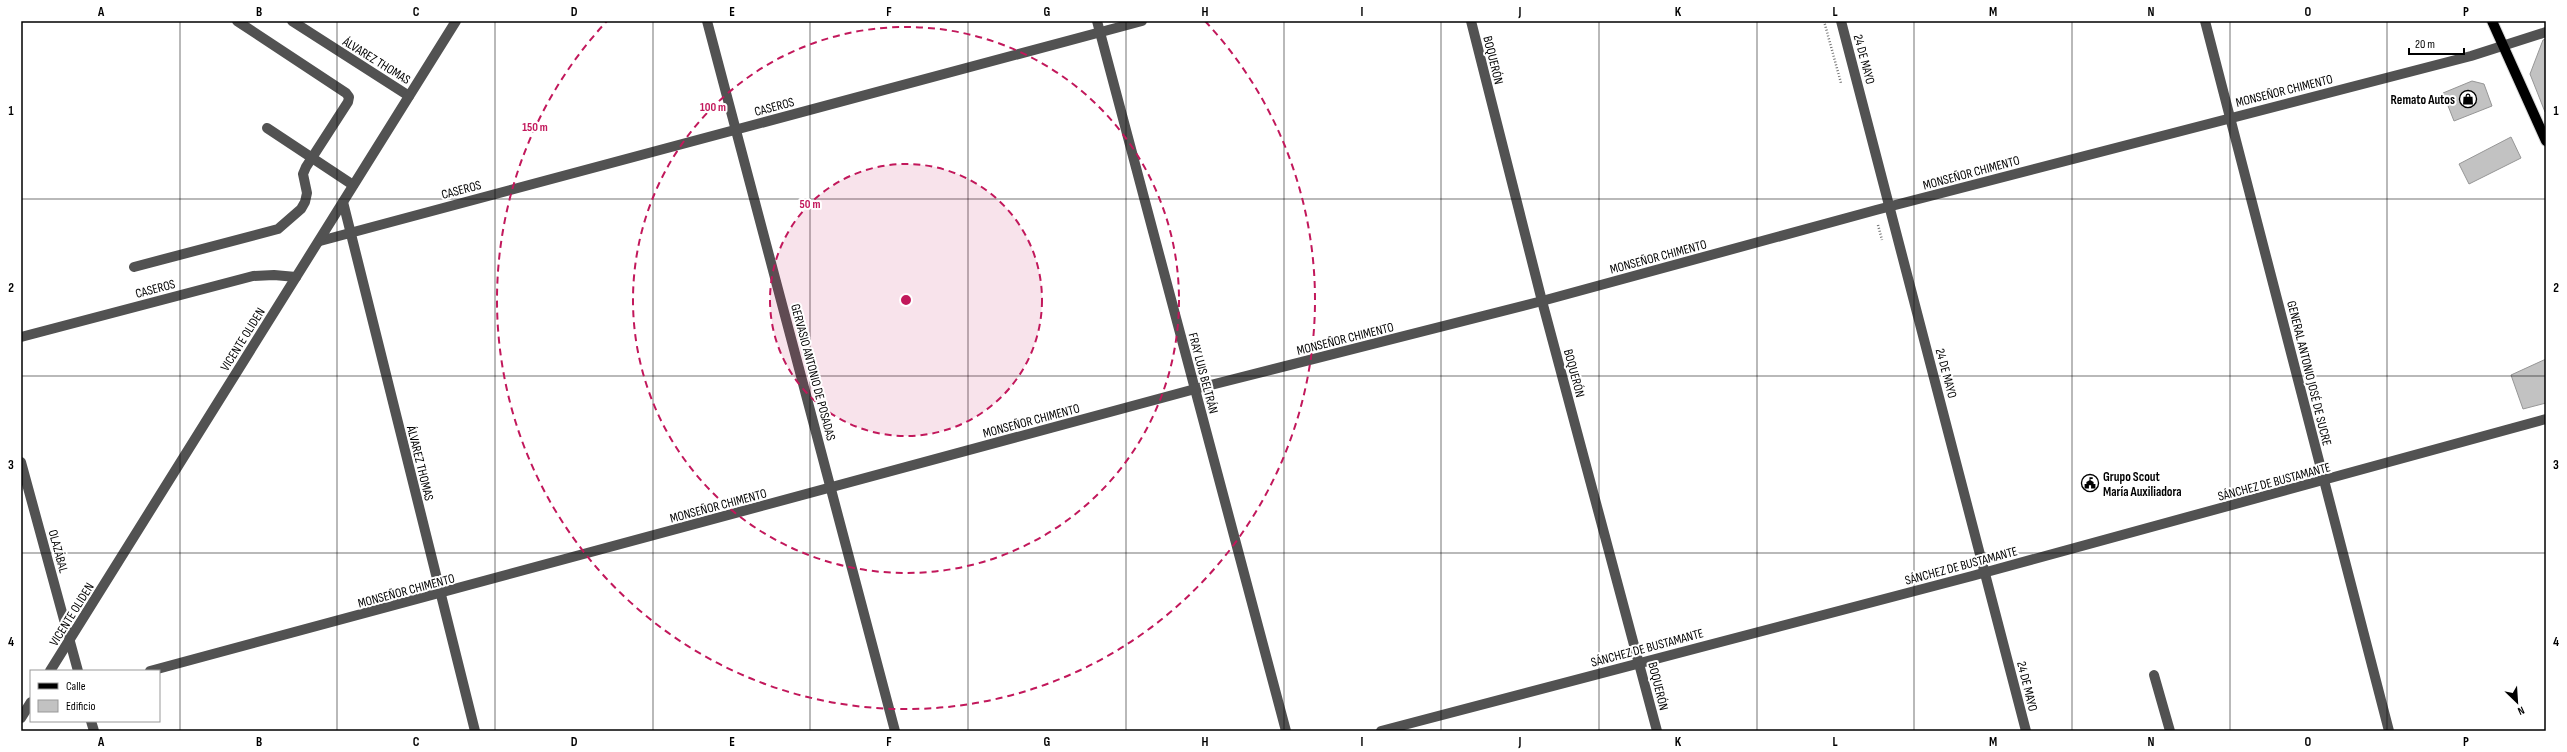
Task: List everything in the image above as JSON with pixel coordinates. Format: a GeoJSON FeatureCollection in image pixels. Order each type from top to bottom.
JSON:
{"type":"FeatureCollection","features":[{"type":"Feature","properties":{"kind":"main road"},"geometry":{"type":"LineString","coordinates":[[2492,21],[2546,141]]}},
{"type":"Feature","properties":{"kind":"street"},"geometry":{"type":"LineString","coordinates":[[134,267],[278,229],[301,209],[305,202],[306,193],[303,174],[348,102],[349,97],[346,93],[236,21]]}},
{"type":"Feature","properties":{"kind":"street","name":"ÁLVAREZ THOMAS"},"geometry":{"type":"LineString","coordinates":[[292,21],[409,96]]}},
{"type":"Feature","properties":{"kind":"street","name":"VICENTE OLIDEN"},"geometry":{"type":"LineString","coordinates":[[51,670],[456,21]]}},
{"type":"Feature","properties":{"kind":"street","name":"GERVASIO ANTONIO DE POSADAS"},"geometry":{"type":"LineString","coordinates":[[707,21],[895,731]]}},
{"type":"Feature","properties":{"kind":"street","name":"FRAY LUIS BELTRÁN"},"geometry":{"type":"LineString","coordinates":[[1097,21],[1286,731]]}},
{"type":"Feature","properties":{"kind":"street","name":"CASEROS"},"geometry":{"type":"LineString","coordinates":[[320,241],[1142,21]]}},
{"type":"Feature","properties":{"kind":"street","name":"BOQUERÓN"},"geometry":{"type":"LineString","coordinates":[[1471,21],[1542,301],[1640,662],[1657,731]]}},
{"type":"Feature","properties":{"kind":"street","name":"24 DE MAYO"},"geometry":{"type":"LineString","coordinates":[[1841,21],[1986,572],[2026,731]]}},
{"type":"Feature","properties":{"kind":"street","name":"GENERAL ANTONIO JOSÉ DE SUCRE"},"geometry":{"type":"LineString","coordinates":[[2205,21],[2389,731]]}},
{"type":"Feature","properties":{"kind":"street","name":"MONSEÑOR CHIMENTO"},"geometry":{"type":"LineString","coordinates":[[154,670],[440,594],[1195,389],[1542,301],[1890,206],[2502,46],[2546,32]]}},
{"type":"Feature","properties":{"kind":"street"},"geometry":{"type":"LineString","coordinates":[[267,128],[353,185]]}},
{"type":"Feature","properties":{"kind":"street","name":"ÁLVAREZ THOMAS"},"geometry":{"type":"LineString","coordinates":[[343,202],[475,731]]}},
{"type":"Feature","properties":{"kind":"street","name":"CASEROS"},"geometry":{"type":"LineString","coordinates":[[21,337],[253,276],[296,276]]}},
{"type":"Feature","properties":{"kind":"street","name":"SÁNCHEZ DE BUSTAMANTE"},"geometry":{"type":"LineString","coordinates":[[1381,731],[1986,572],[2325,481],[2546,419]]}},
{"type":"Feature","properties":{"kind":"street","name":"OLAZÁBAL"},"geometry":{"type":"LineString","coordinates":[[21,462],[78,670]]}},
{"type":"Feature","properties":{"kind":"street"},"geometry":{"type":"LineString","coordinates":[[2154,675],[2170,731]]}},
{"type":"Feature","properties":{"kind":"street"},"geometry":{"type":"LineString","coordinates":[[21,718],[28,704]]}},
{"type":"Feature","properties":{"kind":"path"},"geometry":{"type":"LineString","coordinates":[[1824,21],[1842,89]]}},
{"type":"Feature","properties":{"kind":"path"},"geometry":{"type":"LineString","coordinates":[[1876,210],[1883,244]]}},
{"type":"Feature","properties":{"kind":"building"},"geometry":{"type":"Polygon","coordinates":[[[2546,39],[2545,112],[2530,74],[2543,40],[2546,39]]]}},
{"type":"Feature","properties":{"kind":"building","name":"Remato Autos"},"geometry":{"type":"Polygon","coordinates":[[[2472,81],[2484,84],[2492,106],[2454,121],[2443,93],[2472,81]]]}},
{"type":"Feature","properties":{"kind":"building"},"geometry":{"type":"Polygon","coordinates":[[[2511,137],[2521,158],[2469,184],[2459,164],[2511,137]]]}},
{"type":"Feature","properties":{"kind":"building"},"geometry":{"type":"Polygon","coordinates":[[[2546,359],[2546,403],[2523,409],[2511,375],[2546,359]]]}},
{"type":"Feature","properties":{"kind":"place","name":"Remato Autos"},"geometry":{"type":"Point","coordinates":[2468,99]}},
{"type":"Feature","properties":{"kind":"place","name":"Grupo Scout María Auxiliadora"},"geometry":{"type":"Point","coordinates":[2090,483]}}]}
